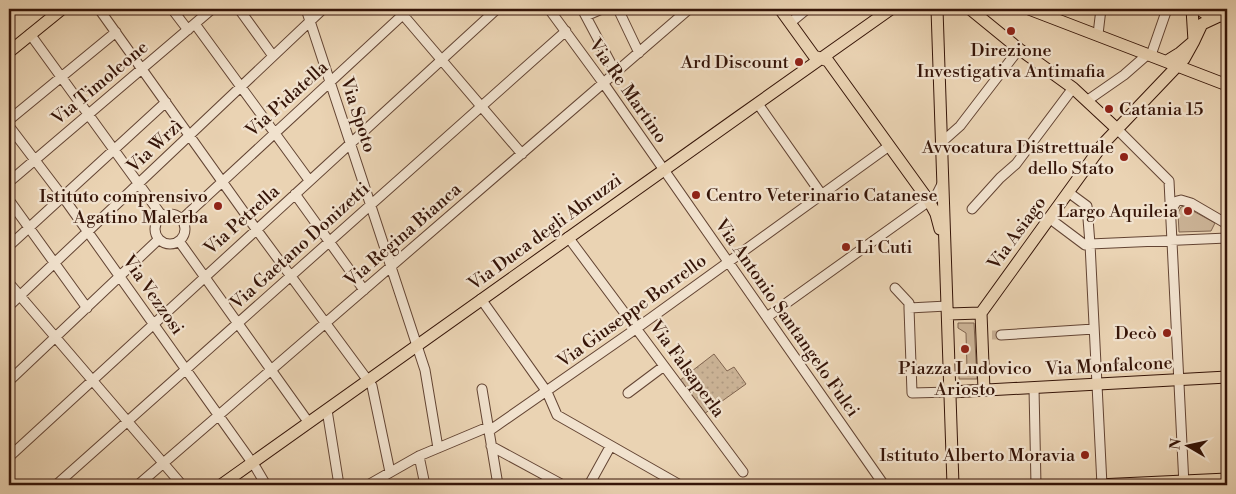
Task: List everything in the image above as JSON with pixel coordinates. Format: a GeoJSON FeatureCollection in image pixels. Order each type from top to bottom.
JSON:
{"type":"FeatureCollection","features":[{"type":"Feature","properties":{"kind":"main road"},"geometry":{"type":"LineString","coordinates":[[9,52],[62,9]]}},
{"type":"Feature","properties":{"kind":"main road"},"geometry":{"type":"LineString","coordinates":[[780,9],[814,56],[828,61],[929,202],[936,214],[944,242]]}},
{"type":"Feature","properties":{"kind":"main road","name":"Via Duca degli Abruzzi"},"geometry":{"type":"LineString","coordinates":[[221,485],[663,169],[891,9]]}},
{"type":"Feature","properties":{"kind":"main road"},"geometry":{"type":"LineString","coordinates":[[970,9],[1019,49],[1088,100],[1117,129]]}},
{"type":"Feature","properties":{"kind":"main road"},"geometry":{"type":"LineString","coordinates":[[1029,9],[1227,85]]}},
{"type":"Feature","properties":{"kind":"main road"},"geometry":{"type":"LineString","coordinates":[[1192,9],[1194,41]]}},
{"type":"Feature","properties":{"kind":"main road"},"geometry":{"type":"LineString","coordinates":[[1199,9],[1206,14],[1222,17]]}},
{"type":"Feature","properties":{"kind":"main road"},"geometry":{"type":"LineString","coordinates":[[937,12],[945,307],[951,392],[953,485]]}},
{"type":"Feature","properties":{"kind":"main road","name":"Via Asiago"},"geometry":{"type":"LineString","coordinates":[[983,311],[1103,144],[1172,63],[1190,51],[1202,24],[1222,17]]}},
{"type":"Feature","properties":{"kind":"main road"},"geometry":{"type":"LineString","coordinates":[[945,307],[983,311],[992,336],[987,388]]}},
{"type":"Feature","properties":{"kind":"main road","name":"Via Monfalcone"},"geometry":{"type":"LineString","coordinates":[[951,392],[987,388],[1034,388],[1227,377]]}},
{"type":"Feature","properties":{"kind":"main road"},"geometry":{"type":"LineString","coordinates":[[1101,485],[1184,483],[1227,479]]}},
{"type":"Feature","properties":{"kind":"street"},"geometry":{"type":"LineString","coordinates":[[99,9],[256,229],[372,386],[390,472]]}},
{"type":"Feature","properties":{"kind":"street"},"geometry":{"type":"LineString","coordinates":[[172,9],[191,27],[241,86],[309,180]]}},
{"type":"Feature","properties":{"kind":"street","name":"Via Timoleone"},"geometry":{"type":"LineString","coordinates":[[9,182],[212,9]]}},
{"type":"Feature","properties":{"kind":"street"},"geometry":{"type":"LineString","coordinates":[[239,9],[273,56]]}},
{"type":"Feature","properties":{"kind":"street","name":"Via Spoto"},"geometry":{"type":"LineString","coordinates":[[306,9],[425,370],[438,448]]}},
{"type":"Feature","properties":{"kind":"street","name":"Via Wrzì"},"geometry":{"type":"LineString","coordinates":[[9,306],[324,9]]}},
{"type":"Feature","properties":{"kind":"street","name":"Via Petrella"},"geometry":{"type":"LineString","coordinates":[[9,457],[497,9]]}},
{"type":"Feature","properties":{"kind":"street","name":"Via Re Martino"},"geometry":{"type":"LineString","coordinates":[[549,9],[663,169]]}},
{"type":"Feature","properties":{"kind":"street"},"geometry":{"type":"LineString","coordinates":[[602,9],[584,12],[616,73]]}},
{"type":"Feature","properties":{"kind":"street"},"geometry":{"type":"LineString","coordinates":[[618,9],[639,53]]}},
{"type":"Feature","properties":{"kind":"street","name":"Via Regina Bianca"},"geometry":{"type":"LineString","coordinates":[[138,485],[689,9]]}},
{"type":"Feature","properties":{"kind":"street"},"geometry":{"type":"LineString","coordinates":[[790,23],[807,9]]}},
{"type":"Feature","properties":{"kind":"street"},"geometry":{"type":"LineString","coordinates":[[1098,34],[1101,9]]}},
{"type":"Feature","properties":{"kind":"street"},"geometry":{"type":"LineString","coordinates":[[1088,100],[1150,54],[1167,9]]}},
{"type":"Feature","properties":{"kind":"street"},"geometry":{"type":"LineString","coordinates":[[403,11],[522,154]]}},
{"type":"Feature","properties":{"kind":"street","name":"Via Pidatella"},"geometry":{"type":"LineString","coordinates":[[184,216],[403,11]]}},
{"type":"Feature","properties":{"kind":"street","name":"Via Gaetano Donizetti"},"geometry":{"type":"LineString","coordinates":[[56,485],[566,31]]}},
{"type":"Feature","properties":{"kind":"street"},"geometry":{"type":"LineString","coordinates":[[9,120],[116,32]]}},
{"type":"Feature","properties":{"kind":"street"},"geometry":{"type":"LineString","coordinates":[[30,34],[160,214]]}},
{"type":"Feature","properties":{"kind":"street"},"geometry":{"type":"LineString","coordinates":[[942,142],[960,126],[1019,49]]}},
{"type":"Feature","properties":{"kind":"street"},"geometry":{"type":"LineString","coordinates":[[972,209],[1000,178],[1016,164],[1073,88]]}},
{"type":"Feature","properties":{"kind":"street"},"geometry":{"type":"LineString","coordinates":[[9,246],[166,102]]}},
{"type":"Feature","properties":{"kind":"street"},"geometry":{"type":"LineString","coordinates":[[758,104],[822,195]]}},
{"type":"Feature","properties":{"kind":"street","name":"Via Vezzosi"},"geometry":{"type":"LineString","coordinates":[[9,126],[88,231],[266,485]]}},
{"type":"Feature","properties":{"kind":"street"},"geometry":{"type":"LineString","coordinates":[[1117,129],[1169,181],[1170,243],[1184,483]]}},
{"type":"Feature","properties":{"kind":"street","name":"Via Giuseppe Borrello"},"geometry":{"type":"LineString","coordinates":[[368,485],[419,456],[489,429],[547,392],[889,146]]}},
{"type":"Feature","properties":{"kind":"street","name":"Via Antonio Santangelo Fulci"},"geometry":{"type":"LineString","coordinates":[[663,169],[884,485]]}},
{"type":"Feature","properties":{"kind":"street"},"geometry":{"type":"LineString","coordinates":[[767,317],[929,202],[936,196],[943,182]]}},
{"type":"Feature","properties":{"kind":"street"},"geometry":{"type":"LineString","coordinates":[[1068,192],[1087,206],[1101,485]]}},
{"type":"Feature","properties":{"kind":"street"},"geometry":{"type":"LineString","coordinates":[[295,194],[364,290]]}},
{"type":"Feature","properties":{"kind":"street"},"geometry":{"type":"LineString","coordinates":[[9,200],[86,308]]}},
{"type":"Feature","properties":{"kind":"street"},"geometry":{"type":"LineString","coordinates":[[1170,210],[1177,201],[1186,201],[1226,224],[1226,232],[1224,234],[1210,239]]}},
{"type":"Feature","properties":{"kind":"street"},"geometry":{"type":"LineString","coordinates":[[160,214],[170,213],[184,216],[186,229],[181,244]]}},
{"type":"Feature","properties":{"kind":"street"},"geometry":{"type":"LineString","coordinates":[[157,241],[156,225],[160,214]]}},
{"type":"Feature","properties":{"kind":"street"},"geometry":{"type":"LineString","coordinates":[[1049,218],[1090,248],[1102,244],[1170,243],[1227,238]]}},
{"type":"Feature","properties":{"kind":"street","name":"Via Falsaperla"},"geometry":{"type":"LineString","coordinates":[[568,238],[743,472]]}},
{"type":"Feature","properties":{"kind":"street"},"geometry":{"type":"LineString","coordinates":[[157,241],[166,244],[181,244],[309,423]]}},
{"type":"Feature","properties":{"kind":"street"},"geometry":{"type":"LineString","coordinates":[[9,381],[157,241]]}},
{"type":"Feature","properties":{"kind":"street"},"geometry":{"type":"LineString","coordinates":[[9,283],[182,485]]}},
{"type":"Feature","properties":{"kind":"street"},"geometry":{"type":"LineString","coordinates":[[895,288],[909,303],[912,393],[951,392]]}},
{"type":"Feature","properties":{"kind":"street"},"geometry":{"type":"LineString","coordinates":[[481,299],[547,392],[557,415],[610,447],[680,485]]}},
{"type":"Feature","properties":{"kind":"street"},"geometry":{"type":"LineString","coordinates":[[909,308],[945,307]]}},
{"type":"Feature","properties":{"kind":"street"},"geometry":{"type":"LineString","coordinates":[[992,336],[1094,329]]}},
{"type":"Feature","properties":{"kind":"street"},"geometry":{"type":"LineString","coordinates":[[628,393],[664,366]]}},
{"type":"Feature","properties":{"kind":"street"},"geometry":{"type":"LineString","coordinates":[[1034,388],[1036,485]]}},
{"type":"Feature","properties":{"kind":"street"},"geometry":{"type":"LineString","coordinates":[[482,389],[498,485]]}},
{"type":"Feature","properties":{"kind":"street"},"geometry":{"type":"LineString","coordinates":[[327,410],[340,485]]}},
{"type":"Feature","properties":{"kind":"street"},"geometry":{"type":"LineString","coordinates":[[491,446],[563,485]]}},
{"type":"Feature","properties":{"kind":"street"},"geometry":{"type":"LineString","coordinates":[[589,485],[610,447]]}},
{"type":"Feature","properties":{"kind":"street"},"geometry":{"type":"LineString","coordinates":[[419,456],[425,485]]}},
{"type":"Feature","properties":{"kind":"shaded area"},"geometry":{"type":"Polygon","coordinates":[[[1184,206],[1215,223],[1211,231],[1179,232],[1178,213],[1181,207],[1184,206]]]}},
{"type":"Feature","properties":{"kind":"shaded area"},"geometry":{"type":"Polygon","coordinates":[[[958,323],[974,323],[977,379],[959,379],[959,375],[967,369],[966,333],[958,328],[958,323]]]}},
{"type":"Feature","properties":{"kind":"shaded area"},"geometry":{"type":"Polygon","coordinates":[[[714,354],[727,371],[734,367],[746,384],[704,414],[701,407],[698,406],[679,381],[714,354]]]}},
{"type":"Feature","properties":{"kind":"tunnel"},"geometry":{"type":"LineString","coordinates":[[992,335],[1001,335]]}},
{"type":"Feature","properties":{"kind":"place","name":"Direzione Investigativa Antimafia"},"geometry":{"type":"Point","coordinates":[1011,31]}},
{"type":"Feature","properties":{"kind":"place","name":"Ard Discount"},"geometry":{"type":"Point","coordinates":[799,62]}},
{"type":"Feature","properties":{"kind":"place","name":"Catania 15"},"geometry":{"type":"Point","coordinates":[1109,109]}},
{"type":"Feature","properties":{"kind":"place","name":"Avvocatura Distrettuale dello Stato"},"geometry":{"type":"Point","coordinates":[1124,157]}},
{"type":"Feature","properties":{"kind":"place","name":"Centro Veterinario Catanese"},"geometry":{"type":"Point","coordinates":[696,195]}},
{"type":"Feature","properties":{"kind":"place","name":"Istituto comprensivo Agatino Malerba"},"geometry":{"type":"Point","coordinates":[218,206]}},
{"type":"Feature","properties":{"kind":"place","name":"Largo Aquileia"},"geometry":{"type":"Point","coordinates":[1188,211]}},
{"type":"Feature","properties":{"kind":"place","name":"Li Cuti"},"geometry":{"type":"Point","coordinates":[846,247]}},
{"type":"Feature","properties":{"kind":"place","name":"Decò"},"geometry":{"type":"Point","coordinates":[1167,333]}},
{"type":"Feature","properties":{"kind":"place","name":"Piazza Ludovico Ariosto"},"geometry":{"type":"Point","coordinates":[965,349]}},
{"type":"Feature","properties":{"kind":"place","name":"Istituto Alberto Moravia"},"geometry":{"type":"Point","coordinates":[1085,455]}}]}
